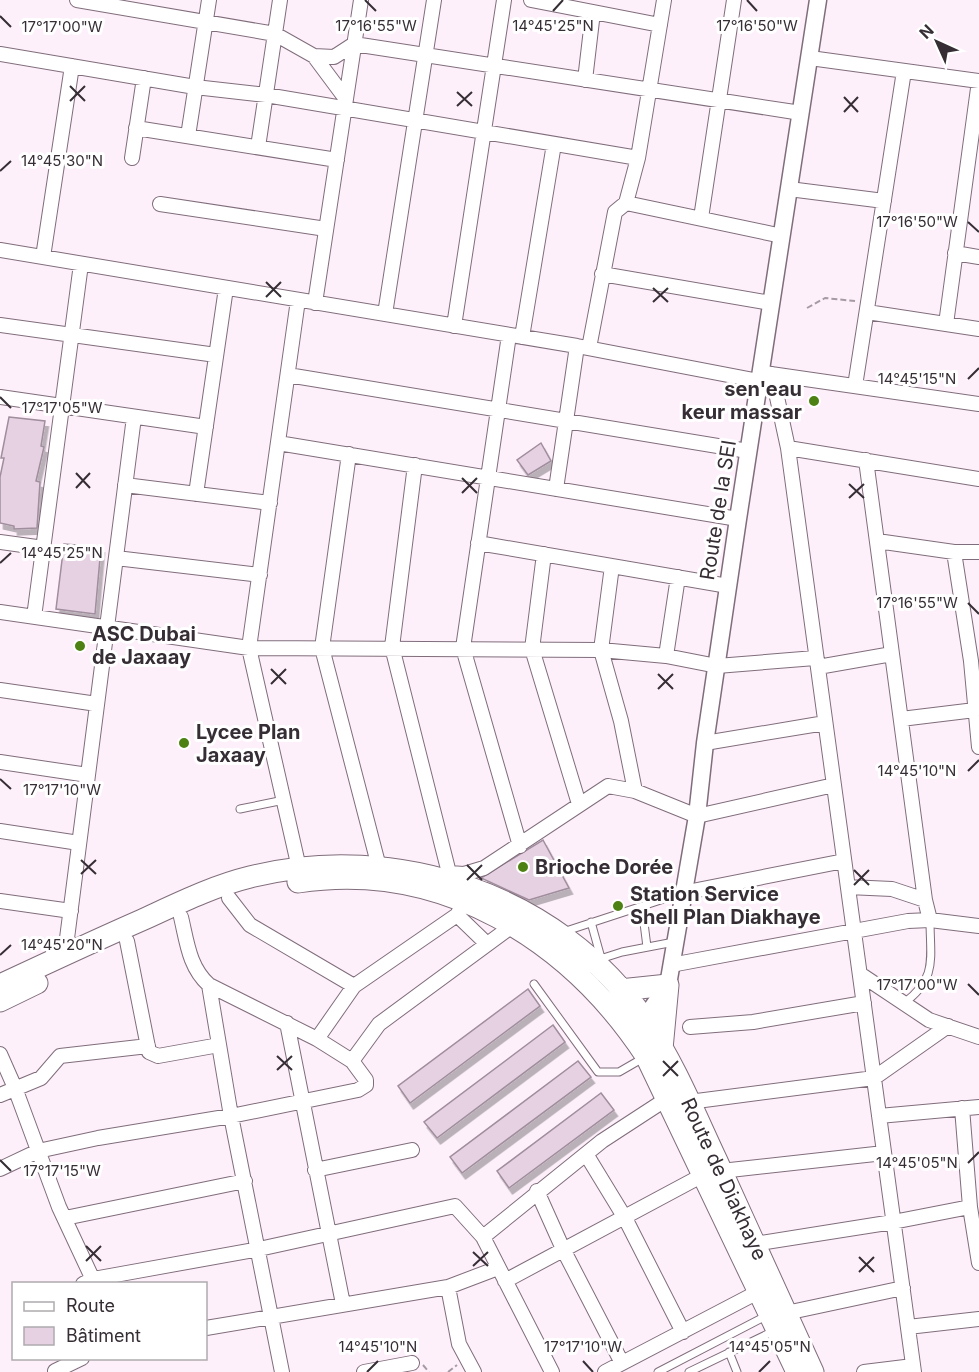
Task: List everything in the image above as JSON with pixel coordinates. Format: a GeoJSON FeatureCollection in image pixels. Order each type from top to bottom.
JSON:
{"type":"FeatureCollection","features":[{"type":"Feature","properties":{"kind":"main road","name":"Route de Diakhaye"},"geometry":{"type":"LineString","coordinates":[[0,985],[65,954],[224,885],[254,876],[299,868],[329,865],[379,867],[448,876],[514,906],[597,961],[620,990],[654,1053],[689,1102],[712,1173],[758,1292],[813,1372]]}},
{"type":"Feature","properties":{"kind":"main road","name":"Route de Diakhaye"},"geometry":{"type":"LineString","coordinates":[[0,1001],[127,941],[229,898],[271,886],[342,879],[424,888],[461,908],[512,926],[568,964],[607,1002],[637,1025]]}},
{"type":"Feature","properties":{"kind":"main road"},"geometry":{"type":"LineString","coordinates":[[620,990],[669,975],[654,1053]]}},
{"type":"Feature","properties":{"kind":"main road","name":"Route de Diakhaye"},"geometry":{"type":"LineString","coordinates":[[654,1053],[668,1098],[754,1244],[777,1319],[797,1372]]}},
{"type":"Feature","properties":{"kind":"street"},"geometry":{"type":"LineString","coordinates":[[77,0],[135,5],[205,22],[275,34],[314,57],[345,105]]}},
{"type":"Feature","properties":{"kind":"street"},"geometry":{"type":"LineString","coordinates":[[188,136],[209,0]]}},
{"type":"Feature","properties":{"kind":"street"},"geometry":{"type":"LineString","coordinates":[[258,147],[280,0]]}},
{"type":"Feature","properties":{"kind":"street"},"geometry":{"type":"LineString","coordinates":[[315,303],[361,0]]}},
{"type":"Feature","properties":{"kind":"street"},"geometry":{"type":"LineString","coordinates":[[385,314],[434,0]]}},
{"type":"Feature","properties":{"kind":"street"},"geometry":{"type":"LineString","coordinates":[[454,326],[504,0]]}},
{"type":"Feature","properties":{"kind":"street"},"geometry":{"type":"LineString","coordinates":[[531,0],[660,25]]}},
{"type":"Feature","properties":{"kind":"street"},"geometry":{"type":"LineString","coordinates":[[556,489],[566,421],[615,212],[626,203],[638,158],[664,0]]}},
{"type":"Feature","properties":{"kind":"street"},"geometry":{"type":"LineString","coordinates":[[701,218],[734,0]]}},
{"type":"Feature","properties":{"kind":"street","name":"Route de la SEI"},"geometry":{"type":"LineString","coordinates":[[637,1025],[669,975],[697,816],[705,743],[748,450],[764,376],[771,303],[818,0]]}},
{"type":"Feature","properties":{"kind":"street"},"geometry":{"type":"LineString","coordinates":[[585,80],[593,12]]}},
{"type":"Feature","properties":{"kind":"street"},"geometry":{"type":"LineString","coordinates":[[314,57],[334,57],[354,44],[801,113]]}},
{"type":"Feature","properties":{"kind":"street"},"geometry":{"type":"LineString","coordinates":[[0,54],[195,87],[345,105],[415,121],[638,158]]}},
{"type":"Feature","properties":{"kind":"street"},"geometry":{"type":"LineString","coordinates":[[810,58],[979,81],[974,155],[955,254],[946,324]]}},
{"type":"Feature","properties":{"kind":"street"},"geometry":{"type":"LineString","coordinates":[[43,257],[72,66]]}},
{"type":"Feature","properties":{"kind":"street"},"geometry":{"type":"LineString","coordinates":[[855,386],[904,71]]}},
{"type":"Feature","properties":{"kind":"street"},"geometry":{"type":"LineString","coordinates":[[132,158],[144,78]]}},
{"type":"Feature","properties":{"kind":"street"},"geometry":{"type":"LineString","coordinates":[[136,128],[337,160]]}},
{"type":"Feature","properties":{"kind":"street"},"geometry":{"type":"LineString","coordinates":[[520,846],[463,648],[498,409],[554,144]]}},
{"type":"Feature","properties":{"kind":"street"},"geometry":{"type":"LineString","coordinates":[[789,189],[884,201]]}},
{"type":"Feature","properties":{"kind":"street"},"geometry":{"type":"LineString","coordinates":[[626,203],[782,236]]}},
{"type":"Feature","properties":{"kind":"street"},"geometry":{"type":"LineString","coordinates":[[160,204],[326,228]]}},
{"type":"Feature","properties":{"kind":"street"},"geometry":{"type":"LineString","coordinates":[[0,250],[764,376],[855,386],[979,404]]}},
{"type":"Feature","properties":{"kind":"street"},"geometry":{"type":"LineString","coordinates":[[955,254],[979,257]]}},
{"type":"Feature","properties":{"kind":"street"},"geometry":{"type":"LineString","coordinates":[[34,617],[81,264]]}},
{"type":"Feature","properties":{"kind":"street"},"geometry":{"type":"LineString","coordinates":[[602,274],[771,303]]}},
{"type":"Feature","properties":{"kind":"street"},"geometry":{"type":"LineString","coordinates":[[196,494],[226,288]]}},
{"type":"Feature","properties":{"kind":"street"},"geometry":{"type":"LineString","coordinates":[[298,300],[249,648],[299,868]]}},
{"type":"Feature","properties":{"kind":"street"},"geometry":{"type":"LineString","coordinates":[[868,310],[979,329]]}},
{"type":"Feature","properties":{"kind":"street"},"geometry":{"type":"LineString","coordinates":[[0,326],[216,355]]}},
{"type":"Feature","properties":{"kind":"street"},"geometry":{"type":"LineString","coordinates":[[288,375],[748,450]]}},
{"type":"Feature","properties":{"kind":"street"},"geometry":{"type":"LineString","coordinates":[[764,376],[788,448],[914,1369],[864,1372]]}},
{"type":"Feature","properties":{"kind":"street"},"geometry":{"type":"LineString","coordinates":[[0,397],[206,427]]}},
{"type":"Feature","properties":{"kind":"street"},"geometry":{"type":"LineString","coordinates":[[65,954],[134,417]]}},
{"type":"Feature","properties":{"kind":"street"},"geometry":{"type":"LineString","coordinates":[[278,443],[738,519]]}},
{"type":"Feature","properties":{"kind":"street"},"geometry":{"type":"LineString","coordinates":[[788,448],[979,479]]}},
{"type":"Feature","properties":{"kind":"street"},"geometry":{"type":"LineString","coordinates":[[349,454],[322,648],[379,867]]}},
{"type":"Feature","properties":{"kind":"street"},"geometry":{"type":"LineString","coordinates":[[866,459],[925,900],[930,920]]}},
{"type":"Feature","properties":{"kind":"street"},"geometry":{"type":"LineString","coordinates":[[416,465],[392,647],[448,876],[477,872],[520,846],[608,786],[635,791],[697,816],[834,784]]}},
{"type":"Feature","properties":{"kind":"street"},"geometry":{"type":"LineString","coordinates":[[125,485],[270,503]]}},
{"type":"Feature","properties":{"kind":"street"},"geometry":{"type":"LineString","coordinates":[[877,541],[954,552],[979,552]]}},
{"type":"Feature","properties":{"kind":"street"},"geometry":{"type":"LineString","coordinates":[[0,542],[44,548]]}},
{"type":"Feature","properties":{"kind":"street"},"geometry":{"type":"LineString","coordinates":[[478,543],[728,586]]}},
{"type":"Feature","properties":{"kind":"street"},"geometry":{"type":"LineString","coordinates":[[954,552],[971,661],[979,747]]}},
{"type":"Feature","properties":{"kind":"street"},"geometry":{"type":"LineString","coordinates":[[544,554],[532,649],[579,804]]}},
{"type":"Feature","properties":{"kind":"street"},"geometry":{"type":"LineString","coordinates":[[116,558],[260,574]]}},
{"type":"Feature","properties":{"kind":"street"},"geometry":{"type":"LineString","coordinates":[[612,566],[601,650],[621,721],[635,791]]}},
{"type":"Feature","properties":{"kind":"street"},"geometry":{"type":"LineString","coordinates":[[666,656],[678,577]]}},
{"type":"Feature","properties":{"kind":"street"},"geometry":{"type":"LineString","coordinates":[[0,612],[249,648],[392,647],[601,650],[666,656],[717,666],[817,663],[892,654]]}},
{"type":"Feature","properties":{"kind":"street"},"geometry":{"type":"LineString","coordinates":[[971,661],[979,644]]}},
{"type":"Feature","properties":{"kind":"street"},"geometry":{"type":"LineString","coordinates":[[0,690],[97,704]]}},
{"type":"Feature","properties":{"kind":"street"},"geometry":{"type":"LineString","coordinates":[[901,719],[975,710]]}},
{"type":"Feature","properties":{"kind":"street"},"geometry":{"type":"LineString","coordinates":[[705,743],[825,723]]}},
{"type":"Feature","properties":{"kind":"street"},"geometry":{"type":"LineString","coordinates":[[0,762],[88,775]]}},
{"type":"Feature","properties":{"kind":"street"},"geometry":{"type":"LineString","coordinates":[[0,831],[79,843]]}},
{"type":"Feature","properties":{"kind":"street"},"geometry":{"type":"LineString","coordinates":[[682,893],[844,861]]}},
{"type":"Feature","properties":{"kind":"street"},"geometry":{"type":"LineString","coordinates":[[848,887],[892,890],[925,900]]}},
{"type":"Feature","properties":{"kind":"street"},"geometry":{"type":"LineString","coordinates":[[229,898],[250,925],[354,986]]}},
{"type":"Feature","properties":{"kind":"street"},"geometry":{"type":"LineString","coordinates":[[0,901],[71,911]]}},
{"type":"Feature","properties":{"kind":"street"},"geometry":{"type":"LineString","coordinates":[[317,1039],[354,986],[461,908],[486,943]]}},
{"type":"Feature","properties":{"kind":"street"},"geometry":{"type":"LineString","coordinates":[[0,1169],[38,1151],[135,1130],[231,1116],[364,1087],[366,1080],[352,1061],[287,1023],[209,985],[194,968],[181,918]]}},
{"type":"Feature","properties":{"kind":"street"},"geometry":{"type":"LineString","coordinates":[[669,975],[854,931],[930,920],[979,926]]}},
{"type":"Feature","properties":{"kind":"street"},"geometry":{"type":"LineString","coordinates":[[352,1061],[379,1024],[512,926]]}},
{"type":"Feature","properties":{"kind":"street"},"geometry":{"type":"LineString","coordinates":[[127,941],[151,1054],[158,1056],[219,1046]]}},
{"type":"Feature","properties":{"kind":"street"},"geometry":{"type":"LineString","coordinates":[[860,974],[929,1020],[979,1037]]}},
{"type":"Feature","properties":{"kind":"street"},"geometry":{"type":"LineString","coordinates":[[209,985],[231,1116],[282,1372]]}},
{"type":"Feature","properties":{"kind":"street"},"geometry":{"type":"LineString","coordinates":[[690,1027],[753,1022],[864,1003]]}},
{"type":"Feature","properties":{"kind":"street"},"geometry":{"type":"LineString","coordinates":[[287,1023],[343,1304]]}},
{"type":"Feature","properties":{"kind":"street"},"geometry":{"type":"LineString","coordinates":[[689,1102],[874,1078],[948,1026]]}},
{"type":"Feature","properties":{"kind":"street"},"geometry":{"type":"LineString","coordinates":[[0,1095],[41,1078],[60,1056],[148,1046]]}},
{"type":"Feature","properties":{"kind":"street"},"geometry":{"type":"LineString","coordinates":[[0,1054],[90,1282],[259,1249],[455,1206],[483,1237],[552,1372]]}},
{"type":"Feature","properties":{"kind":"street"},"geometry":{"type":"LineString","coordinates":[[483,1237],[537,1191],[586,1154],[668,1098]]}},
{"type":"Feature","properties":{"kind":"street"},"geometry":{"type":"LineString","coordinates":[[879,1116],[979,1107]]}},
{"type":"Feature","properties":{"kind":"street"},"geometry":{"type":"LineString","coordinates":[[963,1108],[970,1207],[979,1263]]}},
{"type":"Feature","properties":{"kind":"street"},"geometry":{"type":"LineString","coordinates":[[315,1170],[412,1150]]}},
{"type":"Feature","properties":{"kind":"street"},"geometry":{"type":"LineString","coordinates":[[505,1281],[712,1173],[884,1153]]}},
{"type":"Feature","properties":{"kind":"street"},"geometry":{"type":"LineString","coordinates":[[586,1154],[625,1218],[683,1332]]}},
{"type":"Feature","properties":{"kind":"street"},"geometry":{"type":"LineString","coordinates":[[65,1218],[245,1181]]}},
{"type":"Feature","properties":{"kind":"street"},"geometry":{"type":"LineString","coordinates":[[537,1191],[563,1249],[622,1363]]}},
{"type":"Feature","properties":{"kind":"street"},"geometry":{"type":"LineString","coordinates":[[754,1244],[894,1222],[970,1207]]}},
{"type":"Feature","properties":{"kind":"street"},"geometry":{"type":"LineString","coordinates":[[207,1328],[447,1287],[498,1268]]}},
{"type":"Feature","properties":{"kind":"street"},"geometry":{"type":"LineString","coordinates":[[447,1287],[459,1344],[474,1372]]}},
{"type":"Feature","properties":{"kind":"street"},"geometry":{"type":"LineString","coordinates":[[777,1319],[903,1288]]}},
{"type":"Feature","properties":{"kind":"street"},"geometry":{"type":"LineString","coordinates":[[605,1372],[758,1292]]}},
{"type":"Feature","properties":{"kind":"street"},"geometry":{"type":"LineString","coordinates":[[908,1327],[979,1319]]}},
{"type":"Feature","properties":{"kind":"street"},"geometry":{"type":"LineString","coordinates":[[55,1371],[80,1360]]}},
{"type":"Feature","properties":{"kind":"street"},"geometry":{"type":"LineString","coordinates":[[364,1372],[412,1363]]}},
{"type":"Feature","properties":{"kind":"lane"},"geometry":{"type":"LineString","coordinates":[[240,809],[284,800]]}},
{"type":"Feature","properties":{"kind":"lane"},"geometry":{"type":"LineString","coordinates":[[558,934],[682,893]]}},
{"type":"Feature","properties":{"kind":"lane"},"geometry":{"type":"LineString","coordinates":[[642,907],[647,947]]}},
{"type":"Feature","properties":{"kind":"lane"},"geometry":{"type":"LineString","coordinates":[[902,1004],[926,982],[930,970],[930,920]]}},
{"type":"Feature","properties":{"kind":"lane"},"geometry":{"type":"LineString","coordinates":[[591,922],[597,961],[674,942]]}},
{"type":"Feature","properties":{"kind":"lane"},"geometry":{"type":"LineString","coordinates":[[534,984],[598,1072],[619,1072],[654,1053]]}},
{"type":"Feature","properties":{"kind":"lane"},"geometry":{"type":"LineString","coordinates":[[689,1372],[729,1352],[777,1319]]}},
{"type":"Feature","properties":{"kind":"lane"},"geometry":{"type":"LineString","coordinates":[[658,1372],[741,1331],[777,1319]]}},
{"type":"Feature","properties":{"kind":"lane"},"geometry":{"type":"LineString","coordinates":[[729,1352],[737,1372]]}},
{"type":"Feature","properties":{"kind":"path"},"geometry":{"type":"LineString","coordinates":[[807,308],[825,298],[840,297],[868,310]]}},
{"type":"Feature","properties":{"kind":"building"},"geometry":{"type":"Polygon","coordinates":[[[9,417],[45,421],[41,446],[44,447],[36,481],[40,482],[37,528],[14,529],[14,526],[0,523],[0,477],[4,458],[1,458],[9,417]]]}},
{"type":"Feature","properties":{"kind":"building"},"geometry":{"type":"Polygon","coordinates":[[[541,443],[551,461],[528,475],[517,460],[541,443]]]}},
{"type":"Feature","properties":{"kind":"building"},"geometry":{"type":"Polygon","coordinates":[[[64,544],[101,547],[95,614],[56,609],[64,544]]]}},
{"type":"Feature","properties":{"kind":"building","name":"Brioche Dorée"},"geometry":{"type":"Polygon","coordinates":[[[543,840],[569,888],[529,900],[481,878],[543,840]]]}},
{"type":"Feature","properties":{"kind":"building"},"geometry":{"type":"Polygon","coordinates":[[[528,989],[540,1006],[410,1103],[398,1086],[528,989]]]}},
{"type":"Feature","properties":{"kind":"building"},"geometry":{"type":"Polygon","coordinates":[[[553,1025],[565,1042],[437,1138],[424,1122],[553,1025]]]}},
{"type":"Feature","properties":{"kind":"building"},"geometry":{"type":"Polygon","coordinates":[[[578,1061],[591,1077],[462,1173],[450,1157],[578,1061]]]}},
{"type":"Feature","properties":{"kind":"building"},"geometry":{"type":"Polygon","coordinates":[[[601,1093],[614,1110],[509,1188],[497,1171],[601,1093]]]}},
{"type":"Feature","properties":{"kind":"place","name":"sen'eau keur massar"},"geometry":{"type":"Point","coordinates":[814,401]}},
{"type":"Feature","properties":{"kind":"place","name":"ASC Dubai de Jaxaay"},"geometry":{"type":"Point","coordinates":[80,646]}},
{"type":"Feature","properties":{"kind":"place","name":"Lycee Plan Jaxaay"},"geometry":{"type":"Point","coordinates":[184,743]}},
{"type":"Feature","properties":{"kind":"place","name":"Brioche Dorée"},"geometry":{"type":"Point","coordinates":[523,867]}},
{"type":"Feature","properties":{"kind":"place","name":"Station Service Shell Plan Diakhaye"},"geometry":{"type":"Point","coordinates":[618,906]}}]}
